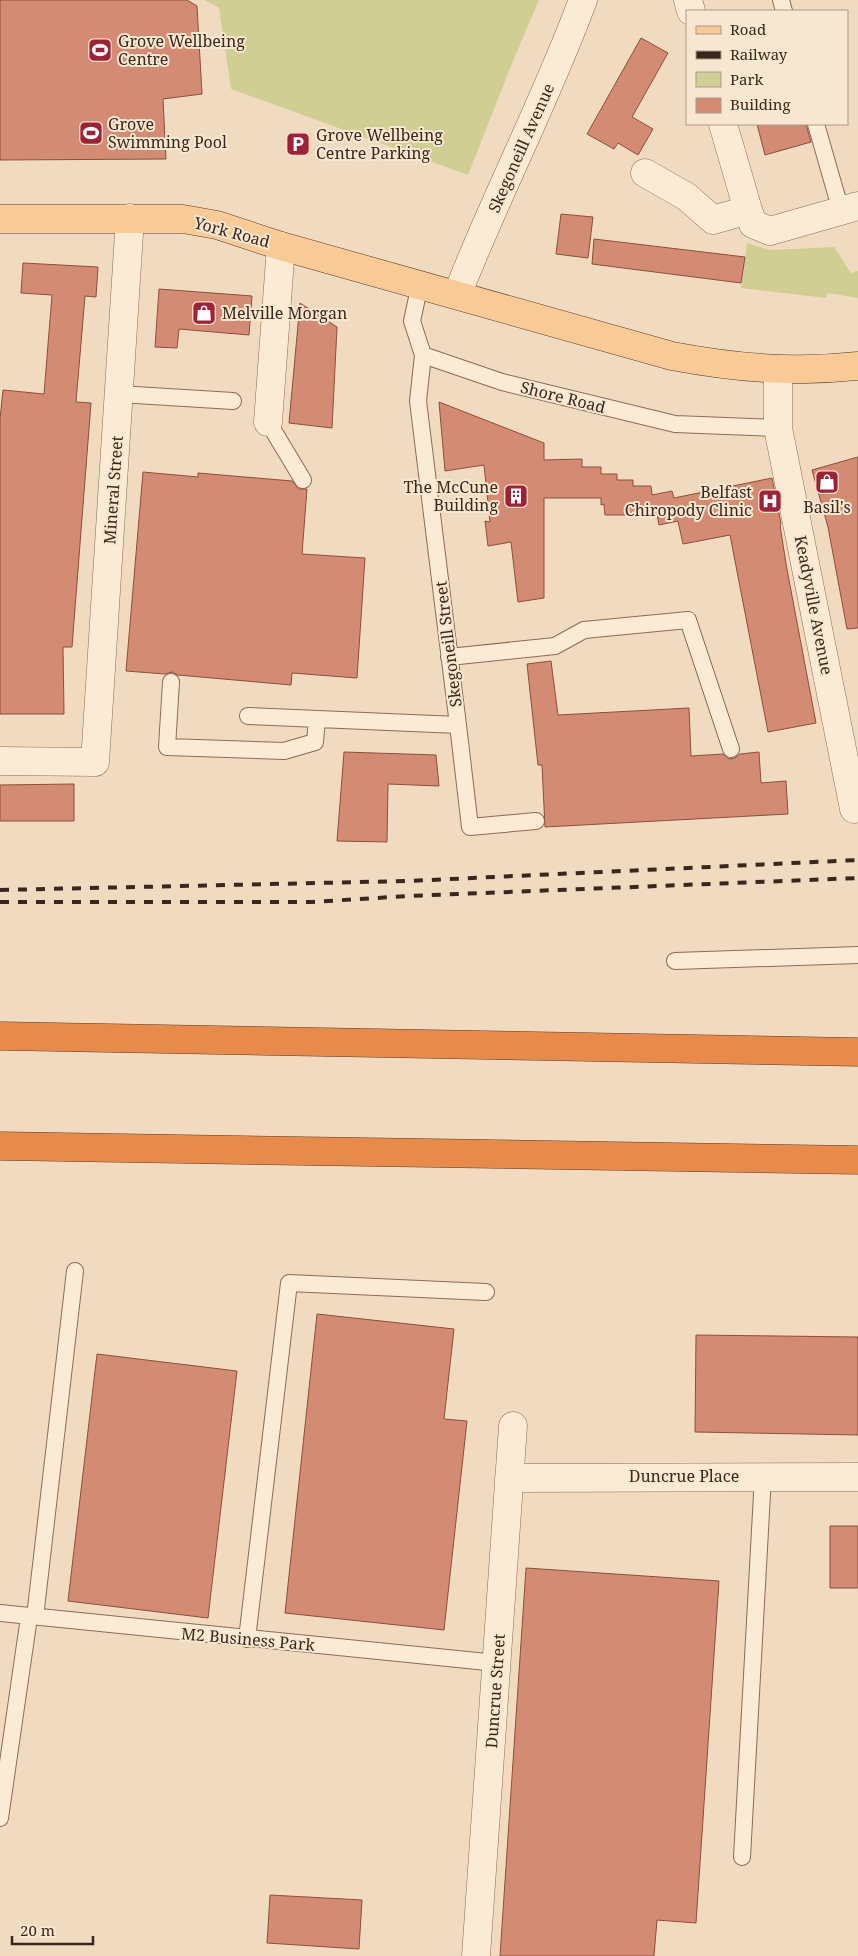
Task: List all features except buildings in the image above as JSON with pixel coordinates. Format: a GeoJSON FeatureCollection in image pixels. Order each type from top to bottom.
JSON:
{"type":"FeatureCollection","features":[{"type":"Feature","properties":{"kind":"highway"},"geometry":{"type":"LineString","coordinates":[[0,1036],[858,1052]]}},
{"type":"Feature","properties":{"kind":"highway"},"geometry":{"type":"LineString","coordinates":[[0,1146],[858,1160]]}},
{"type":"Feature","properties":{"kind":"main road","name":"York Road"},"geometry":{"type":"LineString","coordinates":[[0,219],[183,219],[217,225],[281,246],[457,295]]}},
{"type":"Feature","properties":{"kind":"main road"},"geometry":{"type":"LineString","coordinates":[[457,295],[672,356],[722,365],[778,370],[858,366]]}},
{"type":"Feature","properties":{"kind":"street","name":"Skegoneill Avenue"},"geometry":{"type":"LineString","coordinates":[[457,295],[474,252],[524,146],[583,0]]}},
{"type":"Feature","properties":{"kind":"street"},"geometry":{"type":"LineString","coordinates":[[723,125],[748,210],[754,224],[770,231],[850,209]]}},
{"type":"Feature","properties":{"kind":"street"},"geometry":{"type":"LineString","coordinates":[[645,173],[687,197],[713,220],[748,210]]}},
{"type":"Feature","properties":{"kind":"street","name":"Mineral Street"},"geometry":{"type":"LineString","coordinates":[[0,761],[95,762],[130,218]]}},
{"type":"Feature","properties":{"kind":"street"},"geometry":{"type":"LineString","coordinates":[[268,422],[281,246]]}},
{"type":"Feature","properties":{"kind":"street","name":"Keadyville Avenue"},"geometry":{"type":"LineString","coordinates":[[778,370],[776,399],[778,428],[854,809]]}},
{"type":"Feature","properties":{"kind":"street","name":"Duncrue Street"},"geometry":{"type":"LineString","coordinates":[[476,1956],[513,1426]]}},
{"type":"Feature","properties":{"kind":"street","name":"Duncrue Place"},"geometry":{"type":"LineString","coordinates":[[509,1478],[858,1477]]}},
{"type":"Feature","properties":{"kind":"lane"},"geometry":{"type":"LineString","coordinates":[[816,125],[850,209]]}},
{"type":"Feature","properties":{"kind":"lane"},"geometry":{"type":"LineString","coordinates":[[420,284],[412,321],[423,354]]}},
{"type":"Feature","properties":{"kind":"lane","name":"Shore Road"},"geometry":{"type":"LineString","coordinates":[[423,354],[502,382],[675,424],[778,428]]}},
{"type":"Feature","properties":{"kind":"lane","name":"Skegoneill Street"},"geometry":{"type":"LineString","coordinates":[[248,716],[458,725],[418,401],[423,354]]}},
{"type":"Feature","properties":{"kind":"lane"},"geometry":{"type":"LineString","coordinates":[[119,394],[232,401]]}},
{"type":"Feature","properties":{"kind":"lane"},"geometry":{"type":"LineString","coordinates":[[268,422],[303,480]]}},
{"type":"Feature","properties":{"kind":"lane"},"geometry":{"type":"LineString","coordinates":[[449,658],[555,646],[584,630],[688,620],[731,749]]}},
{"type":"Feature","properties":{"kind":"lane"},"geometry":{"type":"LineString","coordinates":[[170,682],[168,747],[284,751],[316,742],[316,719]]}},
{"type":"Feature","properties":{"kind":"lane"},"geometry":{"type":"LineString","coordinates":[[458,725],[470,827],[536,821]]}},
{"type":"Feature","properties":{"kind":"lane"},"geometry":{"type":"LineString","coordinates":[[675,961],[858,955]]}},
{"type":"Feature","properties":{"kind":"lane"},"geometry":{"type":"LineString","coordinates":[[0,1818],[32,1617],[75,1271]]}},
{"type":"Feature","properties":{"kind":"lane"},"geometry":{"type":"LineString","coordinates":[[247,1639],[289,1283],[486,1292]]}},
{"type":"Feature","properties":{"kind":"lane"},"geometry":{"type":"LineString","coordinates":[[742,1857],[764,1476]]}},
{"type":"Feature","properties":{"kind":"lane","name":"M2 Business Park"},"geometry":{"type":"LineString","coordinates":[[0,1613],[497,1663]]}},
{"type":"Feature","properties":{"kind":"green space"},"geometry":{"type":"Polygon","coordinates":[[[204,0],[539,0],[468,175],[231,89],[219,8],[204,0]]]}},
{"type":"Feature","properties":{"kind":"green space"},"geometry":{"type":"Polygon","coordinates":[[[747,243],[769,250],[834,247],[851,273],[858,271],[858,298],[828,293],[826,298],[741,288],[747,243]]]}},
{"type":"Feature","properties":{"kind":"railway"},"geometry":{"type":"LineString","coordinates":[[0,890],[408,881],[858,860]]}},
{"type":"Feature","properties":{"kind":"railway"},"geometry":{"type":"LineString","coordinates":[[0,902],[312,902],[408,896],[858,878]]}},
{"type":"Feature","properties":{"kind":"place","name":"Grove Wellbeing Centre"},"geometry":{"type":"Point","coordinates":[100,50]}},
{"type":"Feature","properties":{"kind":"place","name":"Grove Swimming Pool"},"geometry":{"type":"Point","coordinates":[91,133]}},
{"type":"Feature","properties":{"kind":"place","name":"Grove Wellbeing Centre Parking"},"geometry":{"type":"Point","coordinates":[298,144]}},
{"type":"Feature","properties":{"kind":"place","name":"Melville Morgan"},"geometry":{"type":"Point","coordinates":[204,313]}},
{"type":"Feature","properties":{"kind":"place","name":"Basil's"},"geometry":{"type":"Point","coordinates":[827,482]}},
{"type":"Feature","properties":{"kind":"place","name":"The McCune Building"},"geometry":{"type":"Point","coordinates":[516,496]}},
{"type":"Feature","properties":{"kind":"place","name":"Belfast Chiropody Clinic"},"geometry":{"type":"Point","coordinates":[770,501]}}]}
